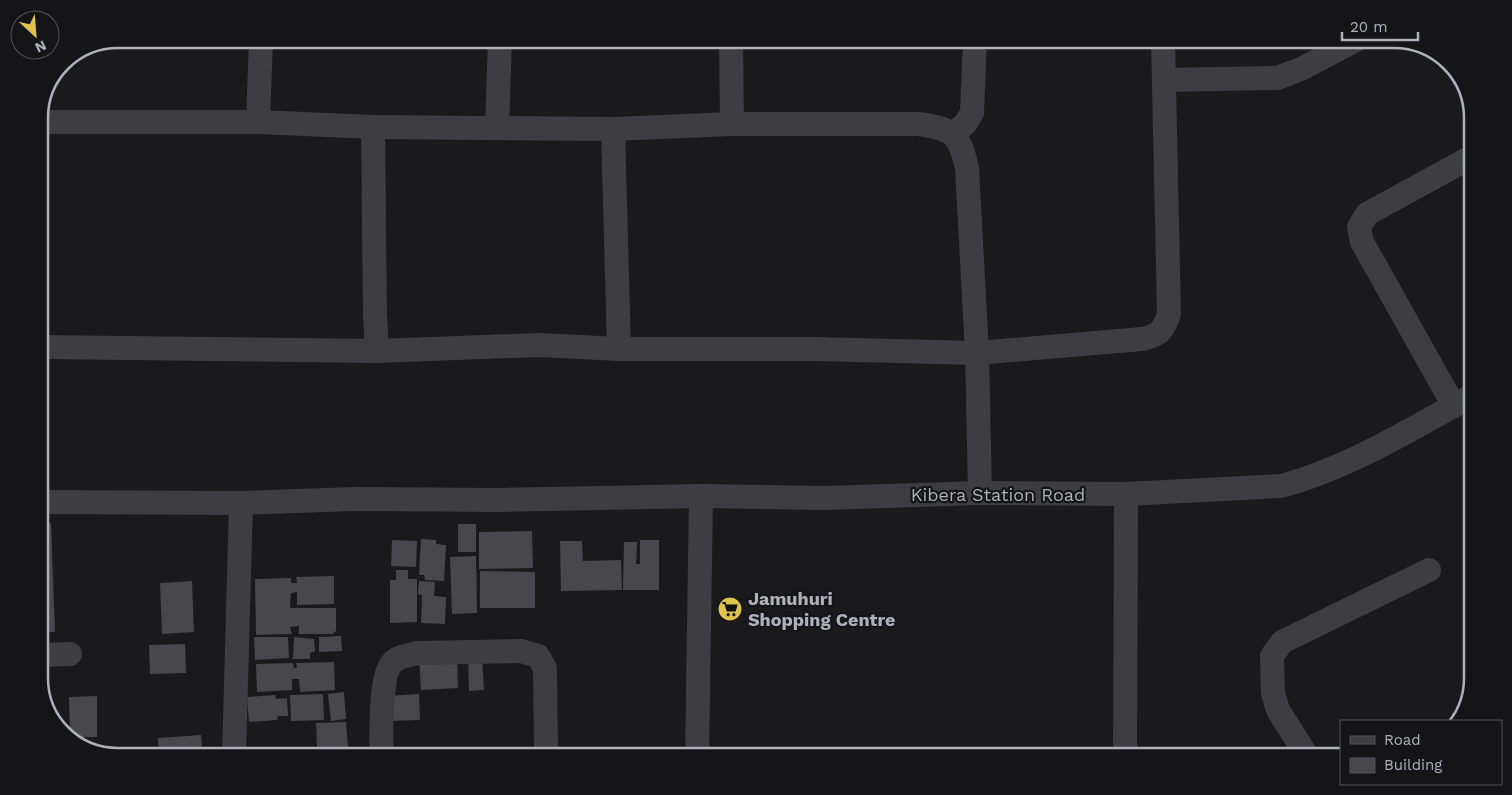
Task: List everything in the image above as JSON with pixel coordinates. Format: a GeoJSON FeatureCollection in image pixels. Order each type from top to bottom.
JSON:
{"type":"FeatureCollection","features":[{"type":"Feature","properties":{"kind":"street"},"geometry":{"type":"LineString","coordinates":[[258,122],[261,48]]}},
{"type":"Feature","properties":{"kind":"street"},"geometry":{"type":"LineString","coordinates":[[497,128],[500,48]]}},
{"type":"Feature","properties":{"kind":"street"},"geometry":{"type":"LineString","coordinates":[[731,48],[732,124]]}},
{"type":"Feature","properties":{"kind":"street"},"geometry":{"type":"LineString","coordinates":[[953,134],[972,113],[975,48]]}},
{"type":"Feature","properties":{"kind":"street"},"geometry":{"type":"LineString","coordinates":[[48,347],[377,351],[540,345],[619,349],[815,349],[977,353],[1152,337],[1162,330],[1169,314],[1163,48]]}},
{"type":"Feature","properties":{"kind":"street"},"geometry":{"type":"LineString","coordinates":[[1164,80],[1277,78],[1301,69],[1341,48]]}},
{"type":"Feature","properties":{"kind":"street"},"geometry":{"type":"LineString","coordinates":[[48,122],[258,122],[372,127],[613,129],[732,124],[919,124],[939,127],[953,134],[961,146],[967,168],[977,353],[980,493]]}},
{"type":"Feature","properties":{"kind":"street"},"geometry":{"type":"LineString","coordinates":[[372,127],[374,316],[377,351]]}},
{"type":"Feature","properties":{"kind":"street"},"geometry":{"type":"LineString","coordinates":[[613,129],[619,349]]}},
{"type":"Feature","properties":{"kind":"street"},"geometry":{"type":"LineString","coordinates":[[1463,400],[1362,242],[1360,227],[1367,214],[1464,161]]}},
{"type":"Feature","properties":{"kind":"street","name":"Kibera Station Road"},"geometry":{"type":"LineString","coordinates":[[48,502],[241,503],[356,499],[502,500],[701,496],[824,498],[980,493],[1126,494],[1281,486],[1301,481],[1398,436],[1463,400]]}},
{"type":"Feature","properties":{"kind":"street"},"geometry":{"type":"LineString","coordinates":[[1125,748],[1126,494]]}},
{"type":"Feature","properties":{"kind":"street"},"geometry":{"type":"LineString","coordinates":[[697,748],[701,496]]}},
{"type":"Feature","properties":{"kind":"street"},"geometry":{"type":"LineString","coordinates":[[234,748],[241,503]]}},
{"type":"Feature","properties":{"kind":"street"},"geometry":{"type":"LineString","coordinates":[[1302,748],[1278,710],[1273,692],[1272,656],[1282,642],[1429,570]]}},
{"type":"Feature","properties":{"kind":"street"},"geometry":{"type":"LineString","coordinates":[[382,748],[384,677],[392,662],[403,656],[418,653],[522,651],[538,656],[545,668],[546,748]]}},
{"type":"Feature","properties":{"kind":"street"},"geometry":{"type":"LineString","coordinates":[[48,655],[70,654]]}},
{"type":"Feature","properties":{"kind":"building"},"geometry":{"type":"Polygon","coordinates":[[[48,523],[51,523],[55,632],[48,632],[48,523]]]}},
{"type":"Feature","properties":{"kind":"building"},"geometry":{"type":"Polygon","coordinates":[[[458,524],[476,524],[476,552],[458,552],[458,524]]]}},
{"type":"Feature","properties":{"kind":"building"},"geometry":{"type":"Polygon","coordinates":[[[532,531],[533,568],[479,569],[479,532],[532,531]]]}},
{"type":"Feature","properties":{"kind":"building"},"geometry":{"type":"Polygon","coordinates":[[[421,539],[436,540],[436,544],[446,545],[444,581],[425,580],[424,575],[419,575],[421,539]]]}},
{"type":"Feature","properties":{"kind":"building"},"geometry":{"type":"Polygon","coordinates":[[[392,540],[417,541],[416,567],[391,566],[392,540]]]}},
{"type":"Feature","properties":{"kind":"building"},"geometry":{"type":"Polygon","coordinates":[[[640,540],[659,540],[659,590],[623,590],[624,542],[637,542],[636,564],[640,564],[640,540]]]}},
{"type":"Feature","properties":{"kind":"building"},"geometry":{"type":"Polygon","coordinates":[[[560,541],[582,541],[583,561],[621,560],[622,590],[561,591],[560,541]]]}},
{"type":"Feature","properties":{"kind":"building"},"geometry":{"type":"Polygon","coordinates":[[[476,556],[477,613],[452,614],[450,557],[476,556]]]}},
{"type":"Feature","properties":{"kind":"building"},"geometry":{"type":"Polygon","coordinates":[[[396,570],[408,570],[408,579],[417,579],[417,622],[390,623],[390,580],[396,580],[396,570]]]}},
{"type":"Feature","properties":{"kind":"building"},"geometry":{"type":"Polygon","coordinates":[[[480,571],[535,572],[535,608],[480,608],[480,571]]]}},
{"type":"Feature","properties":{"kind":"building"},"geometry":{"type":"Polygon","coordinates":[[[334,576],[334,604],[297,605],[297,592],[291,593],[290,608],[336,608],[336,631],[332,634],[299,634],[299,626],[290,627],[292,634],[256,635],[255,579],[291,578],[291,583],[297,583],[296,577],[334,576]]]}},
{"type":"Feature","properties":{"kind":"building"},"geometry":{"type":"Polygon","coordinates":[[[192,581],[194,632],[162,634],[160,583],[192,581]]]}},
{"type":"Feature","properties":{"kind":"building"},"geometry":{"type":"Polygon","coordinates":[[[419,581],[435,582],[434,596],[446,597],[445,624],[421,623],[422,595],[418,594],[419,581]]]}},
{"type":"Feature","properties":{"kind":"building"},"geometry":{"type":"Polygon","coordinates":[[[341,636],[342,651],[319,652],[319,637],[341,636]]]}},
{"type":"Feature","properties":{"kind":"building"},"geometry":{"type":"Polygon","coordinates":[[[254,637],[288,637],[289,658],[255,660],[254,637]]]}},
{"type":"Feature","properties":{"kind":"building"},"geometry":{"type":"Polygon","coordinates":[[[294,637],[314,639],[315,651],[310,653],[310,659],[293,659],[294,637]]]}},
{"type":"Feature","properties":{"kind":"building"},"geometry":{"type":"Polygon","coordinates":[[[185,644],[186,673],[150,674],[149,645],[185,644]]]}},
{"type":"Feature","properties":{"kind":"building"},"geometry":{"type":"Polygon","coordinates":[[[457,654],[458,688],[421,690],[419,656],[457,654]]]}},
{"type":"Feature","properties":{"kind":"building"},"geometry":{"type":"Polygon","coordinates":[[[482,656],[484,690],[469,691],[468,657],[482,656]]]}},
{"type":"Feature","properties":{"kind":"building"},"geometry":{"type":"Polygon","coordinates":[[[334,662],[335,690],[300,692],[299,679],[292,679],[292,690],[257,692],[256,664],[293,663],[294,668],[297,668],[296,663],[334,662]]]}},
{"type":"Feature","properties":{"kind":"building"},"geometry":{"type":"Polygon","coordinates":[[[344,692],[346,719],[331,721],[328,694],[344,692]]]}},
{"type":"Feature","properties":{"kind":"building"},"geometry":{"type":"Polygon","coordinates":[[[323,694],[324,720],[291,721],[290,695],[323,694]]]}},
{"type":"Feature","properties":{"kind":"building"},"geometry":{"type":"Polygon","coordinates":[[[419,694],[420,720],[389,721],[388,696],[419,694]]]}},
{"type":"Feature","properties":{"kind":"building"},"geometry":{"type":"Polygon","coordinates":[[[275,695],[276,699],[287,698],[288,716],[278,716],[277,720],[249,722],[247,697],[275,695]]]}},
{"type":"Feature","properties":{"kind":"building"},"geometry":{"type":"Polygon","coordinates":[[[97,696],[97,737],[81,737],[70,729],[69,697],[97,696]]]}},
{"type":"Feature","properties":{"kind":"building"},"geometry":{"type":"Polygon","coordinates":[[[346,722],[348,748],[317,748],[316,723],[346,722]]]}},
{"type":"Feature","properties":{"kind":"building"},"geometry":{"type":"Polygon","coordinates":[[[201,735],[202,748],[159,748],[158,738],[201,735]]]}},
{"type":"Feature","properties":{"kind":"place","name":"Jamuhuri Shopping Centre"},"geometry":{"type":"Point","coordinates":[730,609]}}]}
